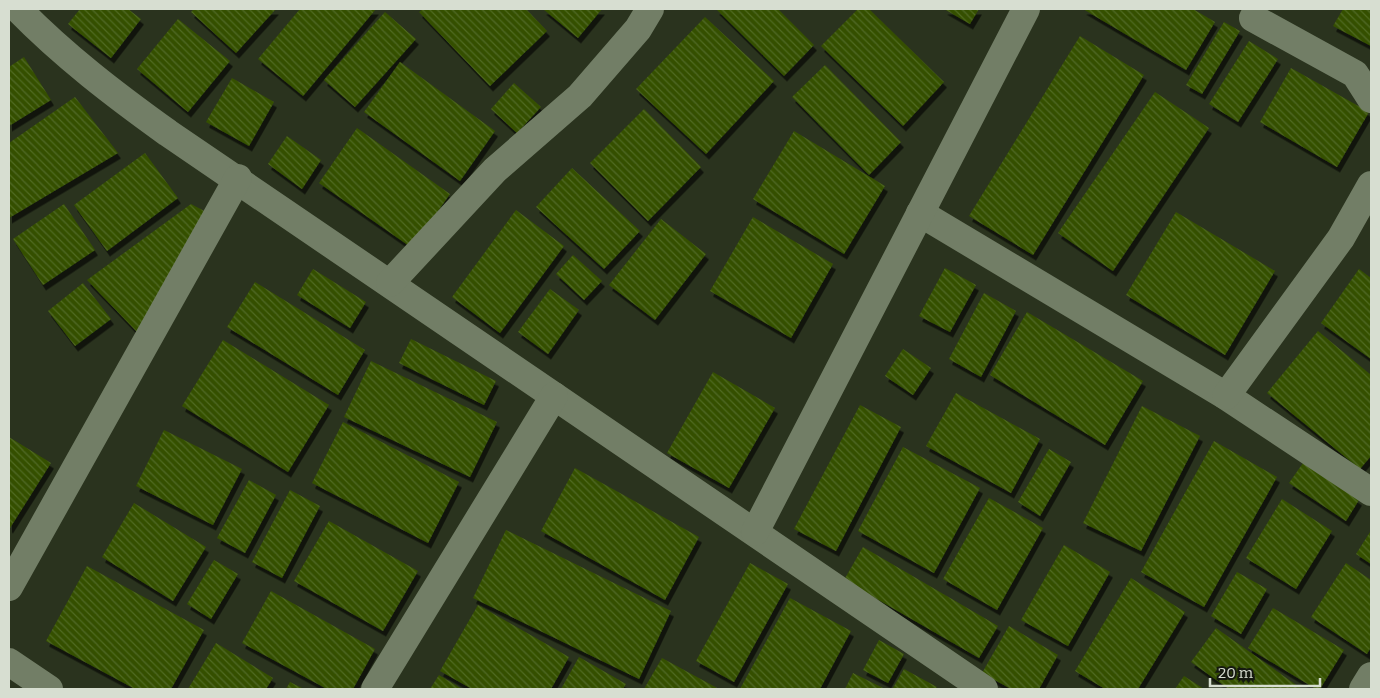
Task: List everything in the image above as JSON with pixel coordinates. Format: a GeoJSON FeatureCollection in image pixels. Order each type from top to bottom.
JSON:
{"type":"FeatureCollection","features":[{"type":"Feature","properties":{"kind":"street"},"geometry":{"type":"LineString","coordinates":[[18,9],[45,36],[96,80],[168,133],[238,178],[982,689]]}},
{"type":"Feature","properties":{"kind":"street"},"geometry":{"type":"LineString","coordinates":[[390,283],[495,170],[580,96],[638,29],[650,9]]}},
{"type":"Feature","properties":{"kind":"street"},"geometry":{"type":"LineString","coordinates":[[755,532],[1026,9]]}},
{"type":"Feature","properties":{"kind":"street"},"geometry":{"type":"LineString","coordinates":[[1253,18],[1355,74],[1371,99]]}},
{"type":"Feature","properties":{"kind":"street"},"geometry":{"type":"LineString","coordinates":[[9,587],[238,178]]}},
{"type":"Feature","properties":{"kind":"street"},"geometry":{"type":"LineString","coordinates":[[1226,396],[1341,238],[1371,185]]}},
{"type":"Feature","properties":{"kind":"street"},"geometry":{"type":"LineString","coordinates":[[920,214],[1226,396],[1371,492]]}},
{"type":"Feature","properties":{"kind":"street"},"geometry":{"type":"LineString","coordinates":[[375,689],[554,396]]}},
{"type":"Feature","properties":{"kind":"street"},"geometry":{"type":"LineString","coordinates":[[9,662],[49,689]]}},
{"type":"Feature","properties":{"kind":"street"},"geometry":{"type":"LineString","coordinates":[[1363,689],[1371,676]]}},
{"type":"Feature","properties":{"kind":"building"},"geometry":{"type":"Polygon","coordinates":[[[80,9],[128,9],[141,19],[111,58],[68,24],[80,9]]]}},
{"type":"Feature","properties":{"kind":"building"},"geometry":{"type":"Polygon","coordinates":[[[194,9],[276,9],[236,53],[191,12],[194,9]]]}},
{"type":"Feature","properties":{"kind":"building"},"geometry":{"type":"Polygon","coordinates":[[[300,9],[376,9],[303,96],[258,59],[300,9]]]}},
{"type":"Feature","properties":{"kind":"building"},"geometry":{"type":"Polygon","coordinates":[[[423,9],[526,9],[547,31],[490,86],[419,12],[423,9]]]}},
{"type":"Feature","properties":{"kind":"building"},"geometry":{"type":"Polygon","coordinates":[[[543,9],[602,9],[578,38],[543,9]]]}},
{"type":"Feature","properties":{"kind":"building"},"geometry":{"type":"Polygon","coordinates":[[[716,9],[778,9],[814,45],[784,76],[716,9]]]}},
{"type":"Feature","properties":{"kind":"building"},"geometry":{"type":"Polygon","coordinates":[[[858,9],[869,9],[944,82],[903,126],[821,46],[858,9]]]}},
{"type":"Feature","properties":{"kind":"building"},"geometry":{"type":"Polygon","coordinates":[[[944,9],[979,9],[970,24],[944,9]]]}},
{"type":"Feature","properties":{"kind":"building"},"geometry":{"type":"Polygon","coordinates":[[[1083,9],[1193,9],[1215,22],[1186,70],[1083,9]]]}},
{"type":"Feature","properties":{"kind":"building"},"geometry":{"type":"Polygon","coordinates":[[[1343,9],[1371,9],[1371,46],[1333,26],[1343,9]]]}},
{"type":"Feature","properties":{"kind":"building"},"geometry":{"type":"Polygon","coordinates":[[[385,12],[416,39],[355,107],[324,80],[385,12]]]}},
{"type":"Feature","properties":{"kind":"building"},"geometry":{"type":"Polygon","coordinates":[[[705,17],[774,81],[706,154],[636,89],[705,17]]]}},
{"type":"Feature","properties":{"kind":"building"},"geometry":{"type":"Polygon","coordinates":[[[178,19],[230,61],[188,112],[137,69],[178,19]]]}},
{"type":"Feature","properties":{"kind":"building"},"geometry":{"type":"Polygon","coordinates":[[[1224,22],[1240,31],[1202,94],[1186,85],[1224,22]]]}},
{"type":"Feature","properties":{"kind":"building"},"geometry":{"type":"Polygon","coordinates":[[[1080,36],[1144,75],[1033,255],[969,216],[1080,36]]]}},
{"type":"Feature","properties":{"kind":"building"},"geometry":{"type":"Polygon","coordinates":[[[1249,41],[1278,59],[1238,122],[1209,104],[1249,41]]]}},
{"type":"Feature","properties":{"kind":"building"},"geometry":{"type":"Polygon","coordinates":[[[24,57],[51,100],[9,126],[9,67],[24,57]]]}},
{"type":"Feature","properties":{"kind":"building"},"geometry":{"type":"Polygon","coordinates":[[[400,62],[495,131],[460,181],[364,112],[400,62]]]}},
{"type":"Feature","properties":{"kind":"building"},"geometry":{"type":"Polygon","coordinates":[[[825,65],[901,142],[869,175],[792,97],[825,65]]]}},
{"type":"Feature","properties":{"kind":"building"},"geometry":{"type":"Polygon","coordinates":[[[1291,68],[1369,112],[1337,167],[1260,122],[1291,68]]]}},
{"type":"Feature","properties":{"kind":"building"},"geometry":{"type":"Polygon","coordinates":[[[232,78],[274,102],[249,146],[206,122],[232,78]]]}},
{"type":"Feature","properties":{"kind":"building"},"geometry":{"type":"Polygon","coordinates":[[[514,83],[541,107],[517,133],[491,109],[514,83]]]}},
{"type":"Feature","properties":{"kind":"building"},"geometry":{"type":"Polygon","coordinates":[[[1155,92],[1209,128],[1113,271],[1058,233],[1155,92]]]}},
{"type":"Feature","properties":{"kind":"building"},"geometry":{"type":"Polygon","coordinates":[[[75,97],[118,153],[9,218],[9,143],[75,97]]]}},
{"type":"Feature","properties":{"kind":"building"},"geometry":{"type":"Polygon","coordinates":[[[644,109],[701,167],[648,221],[590,163],[644,109]]]}},
{"type":"Feature","properties":{"kind":"building"},"geometry":{"type":"Polygon","coordinates":[[[357,128],[450,194],[412,248],[319,183],[357,128]]]}},
{"type":"Feature","properties":{"kind":"building"},"geometry":{"type":"Polygon","coordinates":[[[794,131],[885,186],[844,254],[753,199],[794,131]]]}},
{"type":"Feature","properties":{"kind":"building"},"geometry":{"type":"Polygon","coordinates":[[[287,136],[321,160],[302,189],[268,164],[287,136]]]}},
{"type":"Feature","properties":{"kind":"building"},"geometry":{"type":"Polygon","coordinates":[[[145,153],[178,198],[107,251],[74,205],[145,153]]]}},
{"type":"Feature","properties":{"kind":"building"},"geometry":{"type":"Polygon","coordinates":[[[572,168],[640,231],[604,269],[536,207],[572,168]]]}},
{"type":"Feature","properties":{"kind":"building"},"geometry":{"type":"Polygon","coordinates":[[[64,204],[95,250],[43,285],[13,239],[64,204]]]}},
{"type":"Feature","properties":{"kind":"building"},"geometry":{"type":"Polygon","coordinates":[[[191,204],[208,213],[140,335],[87,280],[191,204]]]}},
{"type":"Feature","properties":{"kind":"building"},"geometry":{"type":"Polygon","coordinates":[[[516,210],[564,246],[500,333],[452,297],[516,210]]]}},
{"type":"Feature","properties":{"kind":"building"},"geometry":{"type":"Polygon","coordinates":[[[1176,212],[1275,271],[1225,355],[1126,295],[1176,212]]]}},
{"type":"Feature","properties":{"kind":"building"},"geometry":{"type":"Polygon","coordinates":[[[753,217],[833,264],[791,338],[710,291],[753,217]]]}},
{"type":"Feature","properties":{"kind":"building"},"geometry":{"type":"Polygon","coordinates":[[[661,219],[706,254],[655,320],[609,285],[661,219]]]}},
{"type":"Feature","properties":{"kind":"building"},"geometry":{"type":"Polygon","coordinates":[[[573,255],[602,281],[584,300],[556,274],[573,255]]]}},
{"type":"Feature","properties":{"kind":"building"},"geometry":{"type":"Polygon","coordinates":[[[945,268],[976,285],[950,332],[919,316],[945,268]]]}},
{"type":"Feature","properties":{"kind":"building"},"geometry":{"type":"Polygon","coordinates":[[[313,269],[366,302],[350,328],[297,295],[313,269]]]}},
{"type":"Feature","properties":{"kind":"building"},"geometry":{"type":"Polygon","coordinates":[[[1359,269],[1371,278],[1371,359],[1321,323],[1359,269]]]}},
{"type":"Feature","properties":{"kind":"building"},"geometry":{"type":"Polygon","coordinates":[[[255,282],[365,350],[338,395],[227,327],[255,282]]]}},
{"type":"Feature","properties":{"kind":"building"},"geometry":{"type":"Polygon","coordinates":[[[83,283],[111,319],[75,346],[48,311],[83,283]]]}},
{"type":"Feature","properties":{"kind":"building"},"geometry":{"type":"Polygon","coordinates":[[[550,289],[579,310],[548,354],[518,332],[550,289]]]}},
{"type":"Feature","properties":{"kind":"building"},"geometry":{"type":"Polygon","coordinates":[[[984,293],[1016,311],[981,377],[949,359],[984,293]]]}},
{"type":"Feature","properties":{"kind":"building"},"geometry":{"type":"Polygon","coordinates":[[[1027,312],[1143,381],[1105,445],[990,375],[1027,312]]]}},
{"type":"Feature","properties":{"kind":"building"},"geometry":{"type":"Polygon","coordinates":[[[1318,331],[1371,375],[1371,456],[1360,469],[1267,393],[1318,331]]]}},
{"type":"Feature","properties":{"kind":"building"},"geometry":{"type":"Polygon","coordinates":[[[411,339],[496,381],[484,405],[399,363],[411,339]]]}},
{"type":"Feature","properties":{"kind":"building"},"geometry":{"type":"Polygon","coordinates":[[[223,340],[329,405],[288,472],[182,406],[223,340]]]}},
{"type":"Feature","properties":{"kind":"building"},"geometry":{"type":"Polygon","coordinates":[[[903,349],[931,368],[913,395],[885,376],[903,349]]]}},
{"type":"Feature","properties":{"kind":"building"},"geometry":{"type":"Polygon","coordinates":[[[371,361],[497,422],[470,477],[344,417],[371,361]]]}},
{"type":"Feature","properties":{"kind":"building"},"geometry":{"type":"Polygon","coordinates":[[[713,372],[775,408],[729,488],[667,453],[713,372]]]}},
{"type":"Feature","properties":{"kind":"building"},"geometry":{"type":"Polygon","coordinates":[[[956,393],[1040,439],[1011,493],[926,446],[956,393]]]}},
{"type":"Feature","properties":{"kind":"building"},"geometry":{"type":"Polygon","coordinates":[[[860,405],[901,427],[836,551],[794,529],[860,405]]]}},
{"type":"Feature","properties":{"kind":"building"},"geometry":{"type":"Polygon","coordinates":[[[1142,406],[1200,436],[1141,551],[1083,523],[1142,406]]]}},
{"type":"Feature","properties":{"kind":"building"},"geometry":{"type":"Polygon","coordinates":[[[343,422],[459,482],[428,543],[312,483],[343,422]]]}},
{"type":"Feature","properties":{"kind":"building"},"geometry":{"type":"Polygon","coordinates":[[[164,430],[242,469],[213,525],[136,486],[164,430]]]}},
{"type":"Feature","properties":{"kind":"building"},"geometry":{"type":"Polygon","coordinates":[[[9,437],[51,463],[10,528],[9,527],[9,437]]]}},
{"type":"Feature","properties":{"kind":"building"},"geometry":{"type":"Polygon","coordinates":[[[1214,441],[1277,477],[1204,607],[1141,572],[1214,441]]]}},
{"type":"Feature","properties":{"kind":"building"},"geometry":{"type":"Polygon","coordinates":[[[903,447],[980,488],[934,573],[858,531],[903,447]]]}},
{"type":"Feature","properties":{"kind":"building"},"geometry":{"type":"Polygon","coordinates":[[[1049,449],[1071,462],[1040,516],[1018,502],[1049,449]]]}},
{"type":"Feature","properties":{"kind":"building"},"geometry":{"type":"Polygon","coordinates":[[[1303,463],[1359,500],[1346,521],[1289,483],[1303,463]]]}},
{"type":"Feature","properties":{"kind":"building"},"geometry":{"type":"Polygon","coordinates":[[[575,468],[699,537],[665,600],[541,531],[575,468]]]}},
{"type":"Feature","properties":{"kind":"building"},"geometry":{"type":"Polygon","coordinates":[[[249,480],[276,495],[245,553],[217,538],[249,480]]]}},
{"type":"Feature","properties":{"kind":"building"},"geometry":{"type":"Polygon","coordinates":[[[290,490],[320,506],[282,578],[252,562],[290,490]]]}},
{"type":"Feature","properties":{"kind":"building"},"geometry":{"type":"Polygon","coordinates":[[[989,498],[1043,528],[997,610],[943,579],[989,498]]]}},
{"type":"Feature","properties":{"kind":"building"},"geometry":{"type":"Polygon","coordinates":[[[1282,499],[1332,531],[1296,589],[1246,558],[1282,499]]]}},
{"type":"Feature","properties":{"kind":"building"},"geometry":{"type":"Polygon","coordinates":[[[134,503],[206,547],[173,601],[102,557],[134,503]]]}},
{"type":"Feature","properties":{"kind":"building"},"geometry":{"type":"Polygon","coordinates":[[[329,521],[418,571],[383,631],[294,581],[329,521]]]}},
{"type":"Feature","properties":{"kind":"building"},"geometry":{"type":"Polygon","coordinates":[[[506,530],[671,611],[639,679],[473,598],[506,530]]]}},
{"type":"Feature","properties":{"kind":"building"},"geometry":{"type":"Polygon","coordinates":[[[1371,533],[1371,564],[1356,554],[1371,533]]]}},
{"type":"Feature","properties":{"kind":"building"},"geometry":{"type":"Polygon","coordinates":[[[1064,545],[1110,572],[1068,646],[1021,620],[1064,545]]]}},
{"type":"Feature","properties":{"kind":"building"},"geometry":{"type":"Polygon","coordinates":[[[863,547],[998,626],[979,658],[844,580],[863,547]]]}},
{"type":"Feature","properties":{"kind":"building"},"geometry":{"type":"Polygon","coordinates":[[[214,560],[238,574],[211,619],[187,604],[214,560]]]}},
{"type":"Feature","properties":{"kind":"building"},"geometry":{"type":"Polygon","coordinates":[[[750,563],[788,584],[734,682],[696,661],[750,563]]]}},
{"type":"Feature","properties":{"kind":"building"},"geometry":{"type":"Polygon","coordinates":[[[1346,563],[1371,580],[1371,647],[1367,654],[1311,617],[1346,563]]]}},
{"type":"Feature","properties":{"kind":"building"},"geometry":{"type":"Polygon","coordinates":[[[87,566],[204,630],[171,689],[135,689],[46,641],[87,566]]]}},
{"type":"Feature","properties":{"kind":"building"},"geometry":{"type":"Polygon","coordinates":[[[1237,572],[1267,589],[1241,634],[1211,616],[1237,572]]]}},
{"type":"Feature","properties":{"kind":"building"},"geometry":{"type":"Polygon","coordinates":[[[1131,578],[1185,612],[1138,689],[1105,689],[1075,671],[1131,578]]]}},
{"type":"Feature","properties":{"kind":"building"},"geometry":{"type":"Polygon","coordinates":[[[271,591],[375,649],[353,689],[327,689],[242,643],[271,591]]]}},
{"type":"Feature","properties":{"kind":"building"},"geometry":{"type":"Polygon","coordinates":[[[790,598],[851,631],[820,689],[740,689],[790,598]]]}},
{"type":"Feature","properties":{"kind":"building"},"geometry":{"type":"Polygon","coordinates":[[[478,605],[569,657],[551,689],[472,689],[440,671],[478,605]]]}},
{"type":"Feature","properties":{"kind":"building"},"geometry":{"type":"Polygon","coordinates":[[[1273,608],[1344,650],[1320,689],[1316,689],[1248,648],[1273,608]]]}},
{"type":"Feature","properties":{"kind":"building"},"geometry":{"type":"Polygon","coordinates":[[[1009,626],[1058,655],[1039,689],[1011,689],[982,673],[1009,626]]]}},
{"type":"Feature","properties":{"kind":"building"},"geometry":{"type":"Polygon","coordinates":[[[1216,628],[1302,689],[1229,689],[1191,662],[1216,628]]]}},
{"type":"Feature","properties":{"kind":"building"},"geometry":{"type":"Polygon","coordinates":[[[879,640],[904,654],[888,683],[863,670],[879,640]]]}},
{"type":"Feature","properties":{"kind":"building"},"geometry":{"type":"Polygon","coordinates":[[[216,643],[273,678],[266,689],[188,689],[216,643]]]}},
{"type":"Feature","properties":{"kind":"building"},"geometry":{"type":"Polygon","coordinates":[[[579,657],[626,684],[623,689],[561,689],[579,657]]]}},
{"type":"Feature","properties":{"kind":"building"},"geometry":{"type":"Polygon","coordinates":[[[662,658],[719,689],[644,689],[662,658]]]}},
{"type":"Feature","properties":{"kind":"building"},"geometry":{"type":"Polygon","coordinates":[[[904,669],[937,687],[935,689],[893,688],[904,669]]]}},
{"type":"Feature","properties":{"kind":"building"},"geometry":{"type":"Polygon","coordinates":[[[853,673],[885,689],[845,689],[853,673]]]}},
{"type":"Feature","properties":{"kind":"building"},"geometry":{"type":"Polygon","coordinates":[[[439,675],[462,689],[430,689],[439,675]]]}},
{"type":"Feature","properties":{"kind":"building"},"geometry":{"type":"Polygon","coordinates":[[[1184,676],[1204,689],[1175,689],[1184,676]]]}},
{"type":"Feature","properties":{"kind":"building"},"geometry":{"type":"Polygon","coordinates":[[[290,682],[304,689],[286,689],[290,682]]]}}]}
